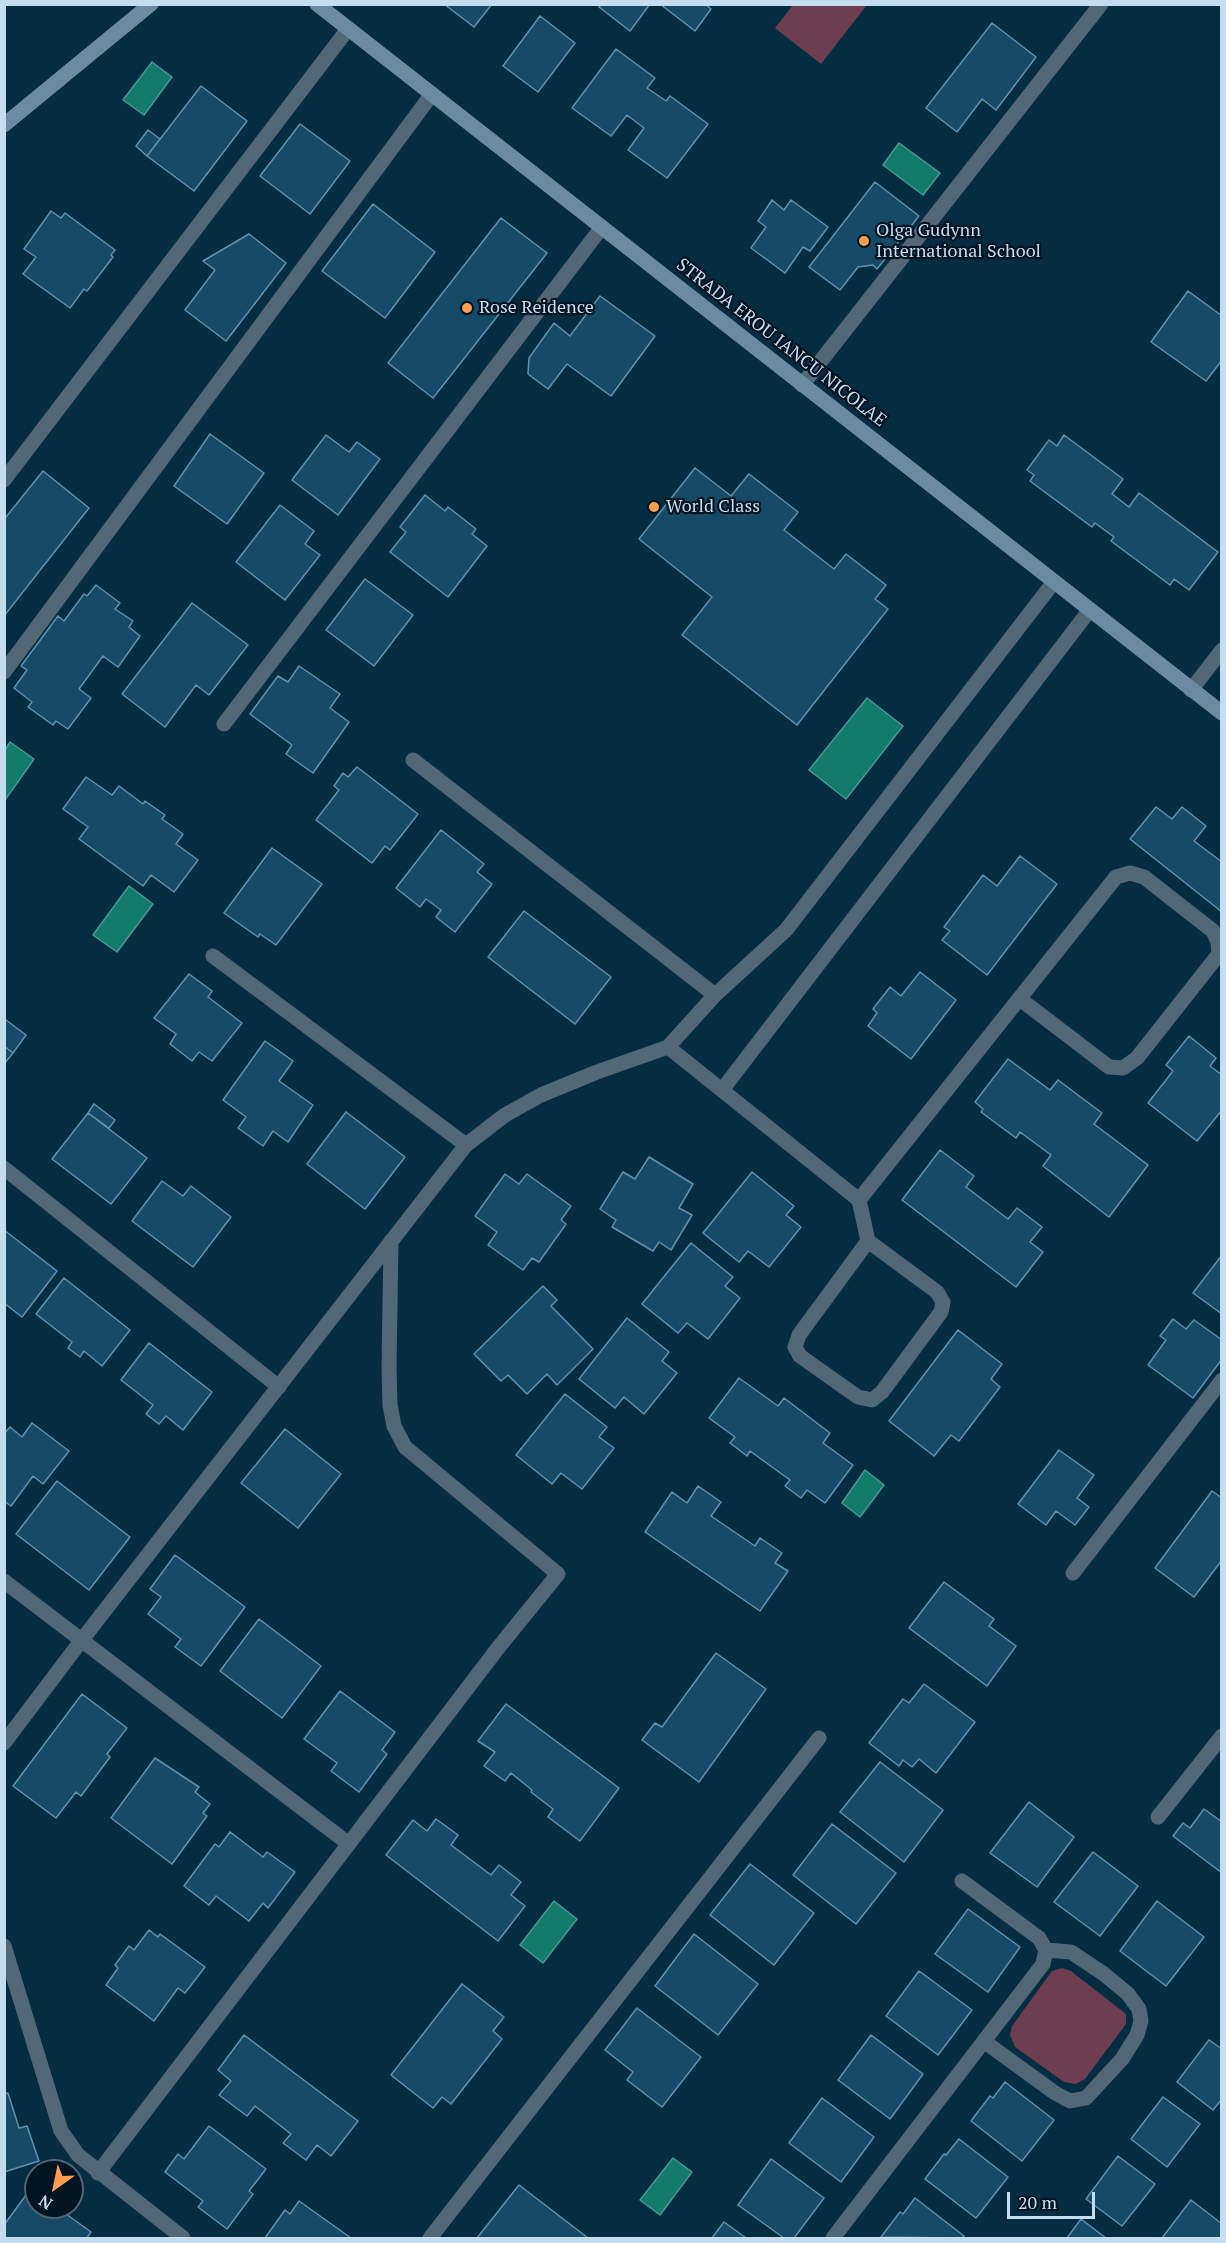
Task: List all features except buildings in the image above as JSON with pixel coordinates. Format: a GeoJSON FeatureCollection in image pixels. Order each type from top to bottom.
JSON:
{"type":"FeatureCollection","features":[{"type":"Feature","properties":{"kind":"street"},"geometry":{"type":"LineString","coordinates":[[4,125],[151,4]]}},
{"type":"Feature","properties":{"kind":"street","name":"STRADA EROU IANCU NICOLAE"},"geometry":{"type":"LineString","coordinates":[[317,4],[1221,713]]}},
{"type":"Feature","properties":{"kind":"street"},"geometry":{"type":"LineString","coordinates":[[802,384],[1101,4]]}},
{"type":"Feature","properties":{"kind":"street"},"geometry":{"type":"LineString","coordinates":[[4,480],[253,157],[348,29]]}},
{"type":"Feature","properties":{"kind":"street"},"geometry":{"type":"LineString","coordinates":[[4,672],[432,94]]}},
{"type":"Feature","properties":{"kind":"street"},"geometry":{"type":"LineString","coordinates":[[224,724],[602,227]]}},
{"type":"Feature","properties":{"kind":"street"},"geometry":{"type":"LineString","coordinates":[[4,1743],[466,1145],[505,1115],[541,1095],[668,1047],[715,994],[786,930],[1053,583]]}},
{"type":"Feature","properties":{"kind":"street"},"geometry":{"type":"LineString","coordinates":[[722,1090],[1089,611]]}},
{"type":"Feature","properties":{"kind":"street"},"geometry":{"type":"LineString","coordinates":[[1191,690],[1221,650]]}},
{"type":"Feature","properties":{"kind":"street"},"geometry":{"type":"LineString","coordinates":[[413,760],[715,994]]}},
{"type":"Feature","properties":{"kind":"street"},"geometry":{"type":"LineString","coordinates":[[859,1200],[1116,877],[1130,873],[1144,877],[1213,931],[1218,942],[1219,954],[1137,1058],[1124,1068],[1109,1066],[1020,999]]}},
{"type":"Feature","properties":{"kind":"street"},"geometry":{"type":"LineString","coordinates":[[213,956],[466,1145]]}},
{"type":"Feature","properties":{"kind":"street"},"geometry":{"type":"LineString","coordinates":[[668,1047],[859,1200],[868,1241],[937,1292],[943,1302],[941,1312],[882,1392],[872,1400],[858,1397],[800,1356],[795,1347],[799,1335],[868,1241]]}},
{"type":"Feature","properties":{"kind":"street"},"geometry":{"type":"LineString","coordinates":[[4,1168],[279,1386]]}},
{"type":"Feature","properties":{"kind":"street"},"geometry":{"type":"LineString","coordinates":[[98,2173],[498,1648],[558,1574],[405,1447],[394,1426],[390,1405],[388,1368],[391,1241]]}},
{"type":"Feature","properties":{"kind":"street"},"geometry":{"type":"LineString","coordinates":[[1073,1573],[1221,1380]]}},
{"type":"Feature","properties":{"kind":"street"},"geometry":{"type":"LineString","coordinates":[[4,1581],[349,1844]]}},
{"type":"Feature","properties":{"kind":"street"},"geometry":{"type":"LineString","coordinates":[[1158,1816],[1221,1736]]}},
{"type":"Feature","properties":{"kind":"street"},"geometry":{"type":"LineString","coordinates":[[430,2238],[819,1738]]}},
{"type":"Feature","properties":{"kind":"street"},"geometry":{"type":"LineString","coordinates":[[833,2238],[1043,1964],[1046,1950],[1039,1938],[962,1881]]}},
{"type":"Feature","properties":{"kind":"street"},"geometry":{"type":"LineString","coordinates":[[4,1946],[62,2131],[78,2155],[98,2173],[183,2238]]}},
{"type":"Feature","properties":{"kind":"street"},"geometry":{"type":"LineString","coordinates":[[985,2042],[1055,2093],[1070,2101],[1086,2098],[1122,2059],[1137,2035],[1141,2021],[1139,2009],[1128,1994],[1104,1974],[1071,1952],[1046,1950]]}},
{"type":"Feature","properties":{"kind":"shaded area"},"geometry":{"type":"Polygon","coordinates":[[[793,5],[867,5],[821,64],[775,28],[793,5]]]}},
{"type":"Feature","properties":{"kind":"shaded area"},"geometry":{"type":"Polygon","coordinates":[[[152,62],[172,77],[144,115],[123,100],[152,62]]]}},
{"type":"Feature","properties":{"kind":"shaded area"},"geometry":{"type":"Polygon","coordinates":[[[899,143],[940,173],[923,195],[883,165],[899,143]]]}},
{"type":"Feature","properties":{"kind":"shaded area"},"geometry":{"type":"Polygon","coordinates":[[[867,698],[903,726],[846,799],[809,770],[867,698]]]}},
{"type":"Feature","properties":{"kind":"shaded area"},"geometry":{"type":"Polygon","coordinates":[[[10,742],[34,759],[5,800],[5,750],[10,742]]]}},
{"type":"Feature","properties":{"kind":"shaded area"},"geometry":{"type":"Polygon","coordinates":[[[129,886],[153,904],[117,952],[93,935],[129,886]]]}},
{"type":"Feature","properties":{"kind":"shaded area"},"geometry":{"type":"Polygon","coordinates":[[[865,1470],[884,1485],[860,1517],[842,1503],[865,1470]]]}},
{"type":"Feature","properties":{"kind":"shaded area"},"geometry":{"type":"Polygon","coordinates":[[[554,1901],[577,1919],[543,1963],[520,1945],[554,1901]]]}},
{"type":"Feature","properties":{"kind":"shaded area"},"geometry":{"type":"Polygon","coordinates":[[[1062,1968],[1071,1971],[1126,2014],[1126,2024],[1085,2079],[1076,2084],[1064,2082],[1015,2047],[1010,2035],[1012,2026],[1052,1971],[1062,1968]]]}},
{"type":"Feature","properties":{"kind":"shaded area"},"geometry":{"type":"Polygon","coordinates":[[[673,2158],[692,2172],[660,2215],[640,2200],[673,2158]]]}},
{"type":"Feature","properties":{"kind":"place","name":"Olga Gudynn International School"},"geometry":{"type":"Point","coordinates":[864,241]}},
{"type":"Feature","properties":{"kind":"place","name":"Rose Reidence"},"geometry":{"type":"Point","coordinates":[467,308]}},
{"type":"Feature","properties":{"kind":"place","name":"World Class"},"geometry":{"type":"Point","coordinates":[654,507]}}]}
